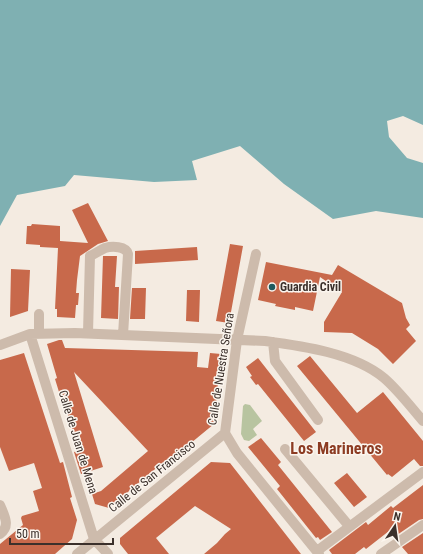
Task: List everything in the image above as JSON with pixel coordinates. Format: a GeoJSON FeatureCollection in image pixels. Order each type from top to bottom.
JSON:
{"type":"FeatureCollection","features":[{"type":"Feature","properties":{"kind":"street"},"geometry":{"type":"LineString","coordinates":[[88,333],[90,256],[105,248],[124,248],[127,250],[128,254],[123,335]]}},
{"type":"Feature","properties":{"kind":"street","name":"Calle de Nuestra Señora"},"geometry":{"type":"LineString","coordinates":[[256,254],[237,340],[225,433],[237,453],[318,553]]}},
{"type":"Feature","properties":{"kind":"street"},"geometry":{"type":"LineString","coordinates":[[34,334],[39,314]]}},
{"type":"Feature","properties":{"kind":"street"},"geometry":{"type":"LineString","coordinates":[[0,345],[34,334],[88,333],[273,342],[337,354],[364,366],[383,377],[423,421]]}},
{"type":"Feature","properties":{"kind":"street","name":"Calle de Juan de Mena"},"geometry":{"type":"LineString","coordinates":[[34,334],[94,539],[108,554]]}},
{"type":"Feature","properties":{"kind":"street"},"geometry":{"type":"LineString","coordinates":[[273,342],[275,361],[318,420]]}},
{"type":"Feature","properties":{"kind":"street","name":"Calle de San Francisco"},"geometry":{"type":"LineString","coordinates":[[77,554],[225,433]]}},
{"type":"Feature","properties":{"kind":"street"},"geometry":{"type":"LineString","coordinates":[[285,449],[349,526]]}},
{"type":"Feature","properties":{"kind":"street"},"geometry":{"type":"LineString","coordinates":[[318,553],[349,526],[423,472]]}},
{"type":"Feature","properties":{"kind":"street"},"geometry":{"type":"LineString","coordinates":[[0,505],[6,521],[6,526],[4,531],[0,534]]}},
{"type":"Feature","properties":{"kind":"street"},"geometry":{"type":"LineString","coordinates":[[381,554],[423,525]]}},
{"type":"Feature","properties":{"kind":"green space"},"geometry":{"type":"Polygon","coordinates":[[[245,404],[250,405],[262,421],[253,429],[257,435],[249,441],[244,440],[241,434],[243,406],[245,404]]]}},
{"type":"Feature","properties":{"kind":"water"},"geometry":{"type":"Polygon","coordinates":[[[0,0],[423,0],[423,125],[403,116],[387,121],[389,137],[407,158],[423,163],[423,218],[376,211],[333,219],[284,184],[240,146],[192,161],[197,180],[154,182],[74,175],[65,186],[17,195],[0,226],[0,0]]]}},
{"type":"Feature","properties":{"kind":"building"},"geometry":{"type":"Polygon","coordinates":[[[88,203],[108,241],[98,244],[80,256],[76,293],[79,293],[75,318],[57,317],[57,309],[55,309],[58,248],[40,247],[40,245],[26,244],[27,226],[31,226],[32,224],[60,226],[60,241],[88,243],[72,210],[88,203]]]}},
{"type":"Feature","properties":{"kind":"building"},"geometry":{"type":"Polygon","coordinates":[[[230,244],[243,246],[229,323],[216,321],[230,244]]]}},
{"type":"Feature","properties":{"kind":"building"},"geometry":{"type":"Polygon","coordinates":[[[197,247],[198,260],[135,264],[135,251],[197,247]]]}},
{"type":"Feature","properties":{"kind":"building"},"geometry":{"type":"Polygon","coordinates":[[[103,256],[117,256],[115,287],[119,287],[118,319],[101,318],[103,256]]]}},
{"type":"Feature","properties":{"kind":"building"},"geometry":{"type":"Polygon","coordinates":[[[266,262],[332,275],[338,265],[402,303],[406,318],[410,325],[406,329],[416,341],[393,364],[378,349],[352,333],[324,332],[324,322],[342,292],[320,277],[313,311],[295,307],[295,310],[275,306],[276,304],[258,300],[266,262]]]}},
{"type":"Feature","properties":{"kind":"building"},"geometry":{"type":"Polygon","coordinates":[[[11,269],[30,270],[28,311],[10,317],[11,269]]]}},
{"type":"Feature","properties":{"kind":"building"},"geometry":{"type":"Polygon","coordinates":[[[132,288],[146,288],[145,319],[130,319],[132,288]]]}},
{"type":"Feature","properties":{"kind":"building"},"geometry":{"type":"Polygon","coordinates":[[[187,290],[200,290],[199,322],[186,321],[187,290]]]}},
{"type":"Feature","properties":{"kind":"building"},"geometry":{"type":"Polygon","coordinates":[[[62,340],[65,348],[198,352],[197,367],[208,368],[210,353],[221,354],[214,424],[163,466],[161,464],[109,508],[95,504],[92,494],[101,491],[148,451],[74,372],[103,467],[81,474],[74,452],[79,451],[64,402],[55,379],[57,378],[47,344],[62,340]]]}},
{"type":"Feature","properties":{"kind":"building"},"geometry":{"type":"Polygon","coordinates":[[[24,353],[60,463],[63,462],[72,497],[70,498],[77,520],[72,539],[55,554],[0,554],[0,544],[23,525],[21,518],[22,516],[39,511],[33,491],[42,488],[34,463],[9,471],[0,447],[0,360],[24,353]]]}},
{"type":"Feature","properties":{"kind":"building"},"geometry":{"type":"Polygon","coordinates":[[[310,356],[357,413],[383,392],[423,441],[423,466],[420,466],[414,459],[392,477],[388,474],[387,475],[297,366],[310,356]]]}},
{"type":"Feature","properties":{"kind":"building"},"geometry":{"type":"Polygon","coordinates":[[[258,358],[316,432],[304,441],[258,384],[256,385],[250,377],[252,376],[246,367],[258,358]]]}},
{"type":"Feature","properties":{"kind":"building"},"geometry":{"type":"Polygon","coordinates":[[[261,438],[281,462],[278,465],[332,532],[320,540],[318,537],[316,538],[277,489],[280,486],[248,447],[261,438]]]}},
{"type":"Feature","properties":{"kind":"building"},"geometry":{"type":"Polygon","coordinates":[[[211,462],[230,463],[301,554],[204,554],[231,529],[195,506],[156,538],[169,554],[128,554],[120,544],[120,538],[211,462]]]}},
{"type":"Feature","properties":{"kind":"building"},"geometry":{"type":"Polygon","coordinates":[[[347,473],[367,497],[354,507],[334,483],[347,473]]]}},
{"type":"Feature","properties":{"kind":"building"},"geometry":{"type":"Polygon","coordinates":[[[423,485],[423,519],[419,520],[394,537],[389,531],[366,549],[364,547],[355,554],[332,554],[329,550],[366,522],[368,525],[391,506],[393,508],[423,485]]]}},
{"type":"Feature","properties":{"kind":"building"},"geometry":{"type":"Polygon","coordinates":[[[423,533],[423,554],[408,554],[402,547],[423,533]]]}},
{"type":"Feature","properties":{"kind":"place","name":"Guardia Civil"},"geometry":{"type":"Point","coordinates":[272,287]}},
{"type":"Feature","properties":{"kind":"district","name":"Los Marineros"},"geometry":{"type":"Point","coordinates":[336,448]}}]}
